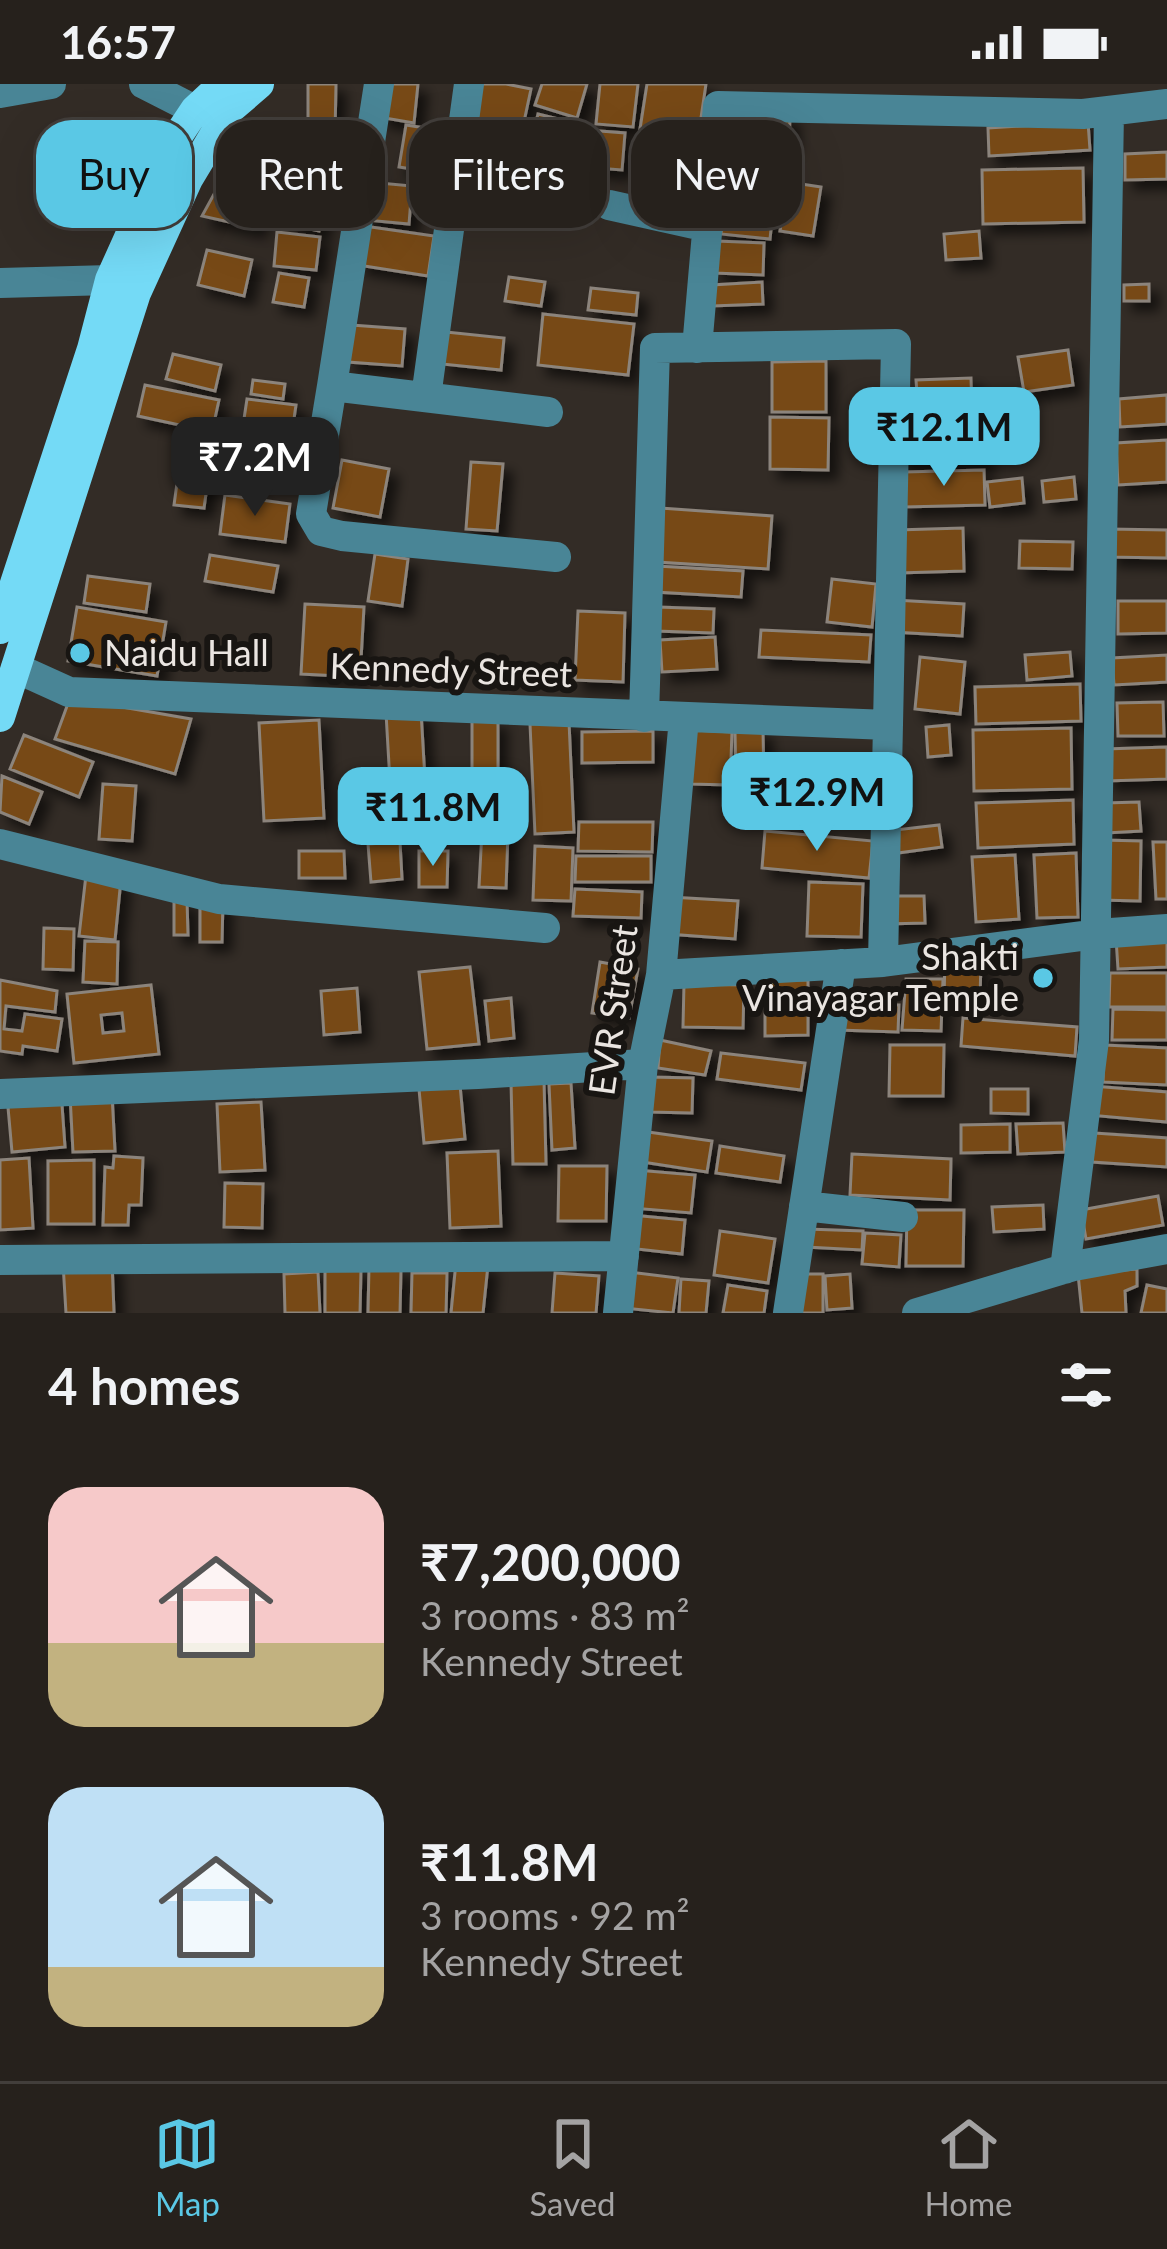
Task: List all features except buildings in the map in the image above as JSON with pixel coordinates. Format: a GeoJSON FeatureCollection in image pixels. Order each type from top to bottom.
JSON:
{"type":"FeatureCollection","features":[{"type":"Feature","properties":{"kind":"main road"},"geometry":{"type":"LineString","coordinates":[[0,629],[110,280],[169,149],[194,110],[223,84]]}},
{"type":"Feature","properties":{"kind":"main road"},"geometry":{"type":"LineString","coordinates":[[0,717],[136,293],[188,178],[230,109],[259,84]]}},
{"type":"Feature","properties":{"kind":"street"},"geometry":{"type":"LineString","coordinates":[[0,93],[51,84]]}},
{"type":"Feature","properties":{"kind":"street"},"geometry":{"type":"LineString","coordinates":[[144,84],[194,110]]}},
{"type":"Feature","properties":{"kind":"street"},"geometry":{"type":"LineString","coordinates":[[379,84],[311,514],[321,532],[342,536],[556,557]]}},
{"type":"Feature","properties":{"kind":"street"},"geometry":{"type":"LineString","coordinates":[[426,397],[469,84]]}},
{"type":"Feature","properties":{"kind":"street"},"geometry":{"type":"LineString","coordinates":[[717,120],[718,106],[839,96],[1083,114],[1125,101],[1167,104]]}},
{"type":"Feature","properties":{"kind":"street"},"geometry":{"type":"LineString","coordinates":[[1065,1269],[1094,1040],[1125,101]]}},
{"type":"Feature","properties":{"kind":"street"},"geometry":{"type":"LineString","coordinates":[[609,205],[631,210]]}},
{"type":"Feature","properties":{"kind":"street"},"geometry":{"type":"LineString","coordinates":[[697,348],[708,228]]}},
{"type":"Feature","properties":{"kind":"street"},"geometry":{"type":"LineString","coordinates":[[0,283],[110,280]]}},
{"type":"Feature","properties":{"kind":"street"},"geometry":{"type":"LineString","coordinates":[[644,717],[655,348],[896,344],[883,962]]}},
{"type":"Feature","properties":{"kind":"street"},"geometry":{"type":"LineString","coordinates":[[332,386],[548,412]]}},
{"type":"Feature","properties":{"kind":"street","name":"Kennedy Street"},"geometry":{"type":"LineString","coordinates":[[16,668],[69,692],[888,725]]}},
{"type":"Feature","properties":{"kind":"street","name":"EVR Street"},"geometry":{"type":"LineString","coordinates":[[618,1313],[643,1064],[661,976],[684,718]]}},
{"type":"Feature","properties":{"kind":"street"},"geometry":{"type":"LineString","coordinates":[[0,844],[219,899],[544,928]]}},
{"type":"Feature","properties":{"kind":"street"},"geometry":{"type":"LineString","coordinates":[[661,976],[883,962],[1167,929]]}},
{"type":"Feature","properties":{"kind":"street"},"geometry":{"type":"LineString","coordinates":[[788,1313],[841,964]]}},
{"type":"Feature","properties":{"kind":"street"},"geometry":{"type":"LineString","coordinates":[[0,1094],[643,1064]]}},
{"type":"Feature","properties":{"kind":"street"},"geometry":{"type":"LineString","coordinates":[[804,1206],[903,1216]]}},
{"type":"Feature","properties":{"kind":"street"},"geometry":{"type":"LineString","coordinates":[[917,1313],[1065,1269],[1167,1249]]}},
{"type":"Feature","properties":{"kind":"street"},"geometry":{"type":"LineString","coordinates":[[0,1260],[624,1256]]}},
{"type":"Feature","properties":{"kind":"place","name":"Naidu Hall"},"geometry":{"type":"Point","coordinates":[80,653]}},
{"type":"Feature","properties":{"kind":"place","name":"Shakti Vinayagar Temple"},"geometry":{"type":"Point","coordinates":[1043,978]}}]}
